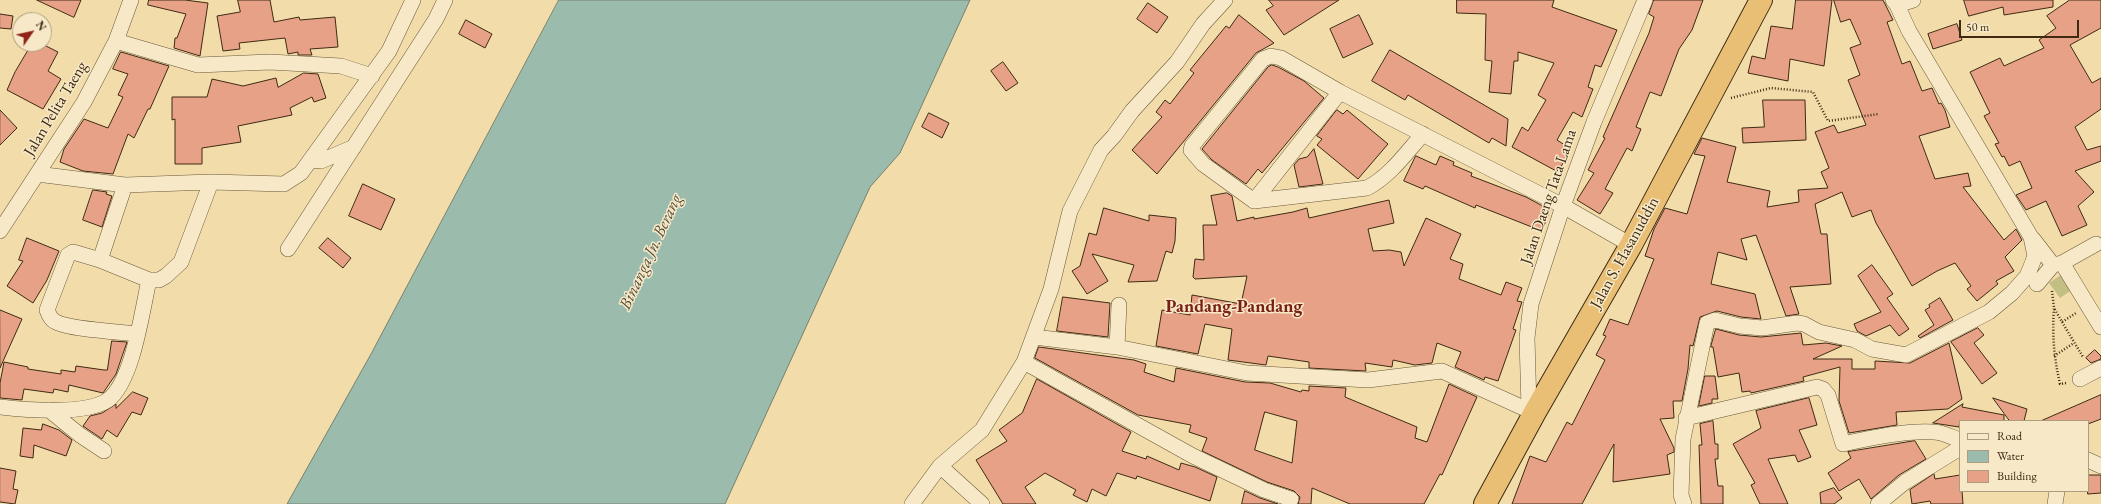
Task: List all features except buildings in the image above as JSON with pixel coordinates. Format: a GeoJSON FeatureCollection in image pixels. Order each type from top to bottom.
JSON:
{"type":"FeatureCollection","features":[{"type":"Feature","properties":{"kind":"highway","name":"Jalan S. Hasanuddin"},"geometry":{"type":"LineString","coordinates":[[1627,243],[1745,0]]}},
{"type":"Feature","properties":{"kind":"highway","name":"Jalan S. Hasanuddin"},"geometry":{"type":"LineString","coordinates":[[1476,504],[1489,492],[1510,442],[1531,410],[1708,103],[1761,0]]}},
{"type":"Feature","properties":{"kind":"street","name":"Jalan Pelita Taeng"},"geometry":{"type":"LineString","coordinates":[[0,231],[84,102],[116,41],[131,0]]}},
{"type":"Feature","properties":{"kind":"street"},"geometry":{"type":"LineString","coordinates":[[37,174],[125,185],[211,182],[284,184],[301,173],[372,76],[389,51],[413,0]]}},
{"type":"Feature","properties":{"kind":"street"},"geometry":{"type":"LineString","coordinates":[[288,249],[436,18],[445,0]]}},
{"type":"Feature","properties":{"kind":"street"},"geometry":{"type":"LineString","coordinates":[[912,504],[940,466],[982,430],[1024,362],[1051,289],[1070,211],[1082,191],[1090,170],[1102,150],[1132,111],[1176,62],[1203,24],[1225,0]]}},
{"type":"Feature","properties":{"kind":"street","name":"Jalan Daeng Tata Lama"},"geometry":{"type":"LineString","coordinates":[[1531,410],[1527,338],[1531,304],[1594,122],[1645,0]]}},
{"type":"Feature","properties":{"kind":"street"},"geometry":{"type":"LineString","coordinates":[[1913,0],[1895,3],[1909,31],[2031,237],[2057,264],[2101,327]]}},
{"type":"Feature","properties":{"kind":"street"},"geometry":{"type":"LineString","coordinates":[[116,41],[198,65],[270,62],[341,66],[372,76]]}},
{"type":"Feature","properties":{"kind":"street"},"geometry":{"type":"LineString","coordinates":[[1423,134],[1378,183],[1367,188],[1254,201],[1196,158],[1191,150],[1192,146],[1264,59],[1272,56],[1281,58],[1340,92],[1423,134],[1564,206],[1627,243]]}},
{"type":"Feature","properties":{"kind":"street"},"geometry":{"type":"LineString","coordinates":[[1254,201],[1340,92]]}},
{"type":"Feature","properties":{"kind":"street"},"geometry":{"type":"LineString","coordinates":[[311,160],[321,161],[354,147]]}},
{"type":"Feature","properties":{"kind":"street"},"geometry":{"type":"LineString","coordinates":[[137,334],[66,326],[54,322],[47,310],[68,255],[73,252],[100,260],[149,280],[158,280],[166,276],[181,262],[211,182]]}},
{"type":"Feature","properties":{"kind":"street"},"geometry":{"type":"LineString","coordinates":[[100,260],[125,185]]}},
{"type":"Feature","properties":{"kind":"street"},"geometry":{"type":"LineString","coordinates":[[1684,504],[1682,495],[1682,439],[1707,323],[1714,320],[1740,326],[1762,328],[1797,323],[1804,324],[1818,332],[1855,340],[1872,349],[1906,355],[1989,312],[2012,293],[2027,276],[2035,256],[2031,237]]}},
{"type":"Feature","properties":{"kind":"street"},"geometry":{"type":"LineString","coordinates":[[2037,284],[2057,264],[2096,244]]}},
{"type":"Feature","properties":{"kind":"street"},"geometry":{"type":"LineString","coordinates":[[0,407],[33,411],[49,410],[99,405],[109,399],[124,379],[131,361],[149,280]]}},
{"type":"Feature","properties":{"kind":"street"},"geometry":{"type":"LineString","coordinates":[[1117,347],[1119,305]]}},
{"type":"Feature","properties":{"kind":"street"},"geometry":{"type":"LineString","coordinates":[[1034,337],[1117,347],[1247,373],[1368,380],[1442,371],[1531,410]]}},
{"type":"Feature","properties":{"kind":"street"},"geometry":{"type":"LineString","coordinates":[[1024,362],[1193,456],[1258,488],[1292,499]]}},
{"type":"Feature","properties":{"kind":"street"},"geometry":{"type":"LineString","coordinates":[[2080,379],[2101,368]]}},
{"type":"Feature","properties":{"kind":"street"},"geometry":{"type":"LineString","coordinates":[[1686,418],[1817,387],[1823,389],[1828,395],[1843,444],[1871,437],[1933,432],[1944,433],[1959,440]]}},
{"type":"Feature","properties":{"kind":"street"},"geometry":{"type":"LineString","coordinates":[[49,410],[80,436],[104,451]]}},
{"type":"Feature","properties":{"kind":"street"},"geometry":{"type":"LineString","coordinates":[[1878,504],[1905,482],[1959,449]]}},
{"type":"Feature","properties":{"kind":"street"},"geometry":{"type":"LineString","coordinates":[[2089,460],[2101,466]]}},
{"type":"Feature","properties":{"kind":"street"},"geometry":{"type":"LineString","coordinates":[[940,466],[982,504]]}},
{"type":"Feature","properties":{"kind":"street"},"geometry":{"type":"LineString","coordinates":[[2055,504],[2056,492]]}},
{"type":"Feature","properties":{"kind":"path"},"geometry":{"type":"LineString","coordinates":[[1708,103],[1771,88],[1813,92],[1828,121],[1879,114]]}},
{"type":"Feature","properties":{"kind":"path"},"geometry":{"type":"LineString","coordinates":[[2062,322],[2087,305]]}},
{"type":"Feature","properties":{"kind":"path"},"geometry":{"type":"LineString","coordinates":[[2080,379],[2060,384],[2052,338],[2054,308],[2083,357]]}},
{"type":"Feature","properties":{"kind":"path"},"geometry":{"type":"LineString","coordinates":[[2054,356],[2074,343]]}},
{"type":"Feature","properties":{"kind":"shaded area"},"geometry":{"type":"Polygon","coordinates":[[[2065,272],[2076,287],[2060,298],[2049,283],[2065,272]]]}},
{"type":"Feature","properties":{"kind":"water","name":"Binanga Jn. Berang"},"geometry":{"type":"Polygon","coordinates":[[[559,0],[970,0],[900,153],[870,187],[725,504],[287,504],[371,354],[559,0]]]}},
{"type":"Feature","properties":{"kind":"district","name":"Pandang-Pandang"},"geometry":{"type":"Point","coordinates":[1234,307]}}]}
